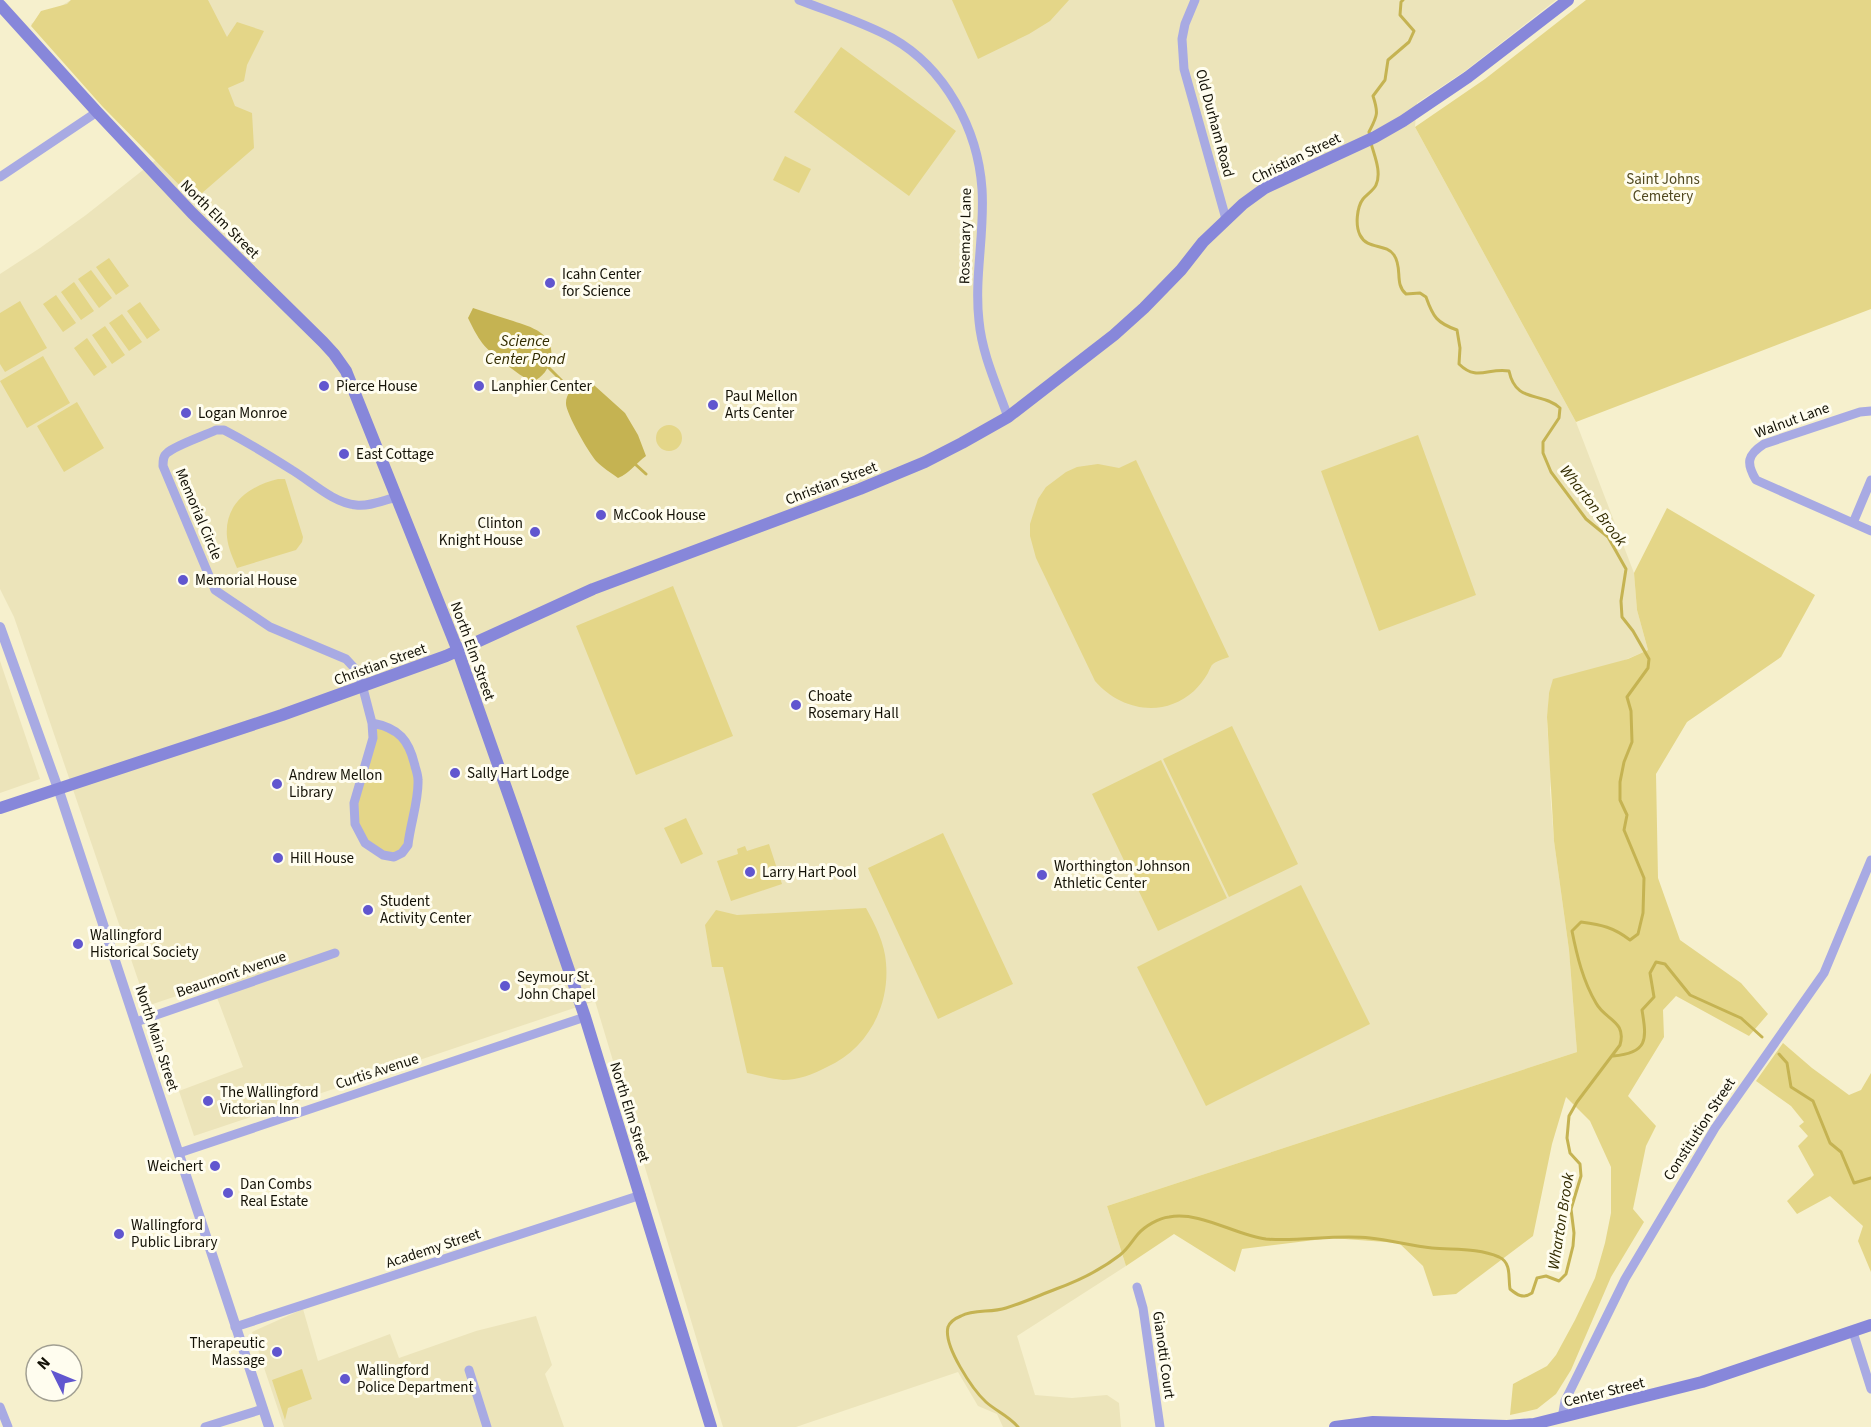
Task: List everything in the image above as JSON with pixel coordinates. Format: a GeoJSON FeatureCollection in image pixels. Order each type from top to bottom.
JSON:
{"type":"FeatureCollection","features":[{"type":"Feature","properties":{"kind":"main road","name":"Christian Street"},"geometry":{"type":"LineString","coordinates":[[0,808],[280,716],[458,651],[593,589],[860,489],[925,462],[1008,417],[1114,335],[1137,315],[1226,219],[1265,188],[1369,140],[1451,89],[1568,0]]}},
{"type":"Feature","properties":{"kind":"main road","name":"North Elm Street"},"geometry":{"type":"LineString","coordinates":[[0,5],[192,213],[334,354],[346,371],[458,651],[585,1017],[711,1427]]}},
{"type":"Feature","properties":{"kind":"main road","name":"Center Street"},"geometry":{"type":"LineString","coordinates":[[1335,1427],[1534,1425],[1702,1382],[1871,1325]]}},
{"type":"Feature","properties":{"kind":"street","name":"Rosemary Lane"},"geometry":{"type":"LineString","coordinates":[[799,0],[893,39],[918,57],[941,80],[956,103],[978,159],[982,189],[978,299],[981,342],[1008,417]]}},
{"type":"Feature","properties":{"kind":"street","name":"Old Durham Road"},"geometry":{"type":"LineString","coordinates":[[1195,0],[1185,24],[1182,39],[1184,69],[1226,219]]}},
{"type":"Feature","properties":{"kind":"street"},"geometry":{"type":"LineString","coordinates":[[0,177],[97,112]]}},
{"type":"Feature","properties":{"kind":"street","name":"Walnut Lane"},"geometry":{"type":"LineString","coordinates":[[1871,411],[1860,412],[1764,444],[1754,450],[1750,458],[1750,469],[1756,480],[1871,531]]}},
{"type":"Feature","properties":{"kind":"street","name":"Memorial Circle"},"geometry":{"type":"LineString","coordinates":[[363,686],[359,673],[346,659],[270,627],[215,590],[163,466],[163,460],[165,454],[173,449],[216,430],[224,430],[348,504],[359,506],[397,496]]}},
{"type":"Feature","properties":{"kind":"street"},"geometry":{"type":"LineString","coordinates":[[1853,523],[1871,480]]}},
{"type":"Feature","properties":{"kind":"street","name":"North Main Street"},"geometry":{"type":"LineString","coordinates":[[0,627],[58,789],[269,1427]]}},
{"type":"Feature","properties":{"kind":"street"},"geometry":{"type":"LineString","coordinates":[[363,686],[372,723],[373,738],[354,803],[354,814],[359,834],[365,843],[383,855],[394,857],[402,853],[408,845],[418,780],[413,758],[405,739],[394,730],[372,723]]}},
{"type":"Feature","properties":{"kind":"street","name":"Constitution Street"},"geometry":{"type":"LineString","coordinates":[[1562,1418],[1565,1401],[1631,1268],[1715,1128],[1824,974],[1871,860]]}},
{"type":"Feature","properties":{"kind":"street","name":"Beaumont Avenue"},"geometry":{"type":"LineString","coordinates":[[136,1022],[335,953]]}},
{"type":"Feature","properties":{"kind":"street","name":"Curtis Avenue"},"geometry":{"type":"LineString","coordinates":[[179,1153],[585,1017]]}},
{"type":"Feature","properties":{"kind":"street","name":"Academy Street"},"geometry":{"type":"LineString","coordinates":[[235,1327],[640,1195]]}},
{"type":"Feature","properties":{"kind":"street","name":"Gianotti Court"},"geometry":{"type":"LineString","coordinates":[[1137,1287],[1143,1308],[1160,1427]]}},
{"type":"Feature","properties":{"kind":"street"},"geometry":{"type":"LineString","coordinates":[[1853,1332],[1871,1389]]}},
{"type":"Feature","properties":{"kind":"street"},"geometry":{"type":"LineString","coordinates":[[469,1370],[487,1427]]}},
{"type":"Feature","properties":{"kind":"street"},"geometry":{"type":"LineString","coordinates":[[0,1407],[8,1427]]}},
{"type":"Feature","properties":{"kind":"street"},"geometry":{"type":"LineString","coordinates":[[205,1427],[263,1409]]}},
{"type":"Feature","properties":{"kind":"shaded area","name":"Choate Rosemary Hall"},"geometry":{"type":"Polygon","coordinates":[[[71,0],[1556,0],[1465,71],[1417,103],[1415,127],[1576,422],[1634,573],[1637,610],[1648,650],[1549,693],[1547,724],[1550,790],[1554,841],[1569,950],[1577,1052],[1107,1206],[1126,1266],[1017,1336],[1035,1395],[1072,1398],[1107,1395],[1119,1403],[1121,1427],[1003,1427],[997,1414],[978,1406],[958,1372],[796,1427],[723,1427],[595,1001],[194,1136],[179,1091],[243,1067],[212,984],[147,1006],[14,617],[0,589],[0,274],[86,215],[157,159],[31,24],[71,0]]]}},
{"type":"Feature","properties":{"kind":"shaded area"},"geometry":{"type":"Polygon","coordinates":[[[0,661],[40,779],[0,793],[0,661]]]}},
{"type":"Feature","properties":{"kind":"shaded area"},"geometry":{"type":"Polygon","coordinates":[[[303,1309],[318,1361],[390,1334],[399,1358],[476,1331],[536,1316],[552,1365],[545,1374],[564,1427],[284,1427],[252,1332],[303,1309]]]}},
{"type":"Feature","properties":{"kind":"green space"},"geometry":{"type":"Polygon","coordinates":[[[71,0],[208,0],[227,37],[237,22],[264,31],[247,65],[244,81],[228,88],[235,106],[252,113],[254,148],[194,200],[102,106],[31,26],[41,11],[67,4],[71,0]]]}},
{"type":"Feature","properties":{"kind":"green space"},"geometry":{"type":"Polygon","coordinates":[[[952,0],[1069,0],[1050,21],[978,59],[952,0]]]}},
{"type":"Feature","properties":{"kind":"green space","name":"Saint Johns Cemetery"},"geometry":{"type":"Polygon","coordinates":[[[1586,0],[1871,0],[1871,309],[1576,422],[1415,127],[1485,79],[1586,0]]]}},
{"type":"Feature","properties":{"kind":"green space"},"geometry":{"type":"Polygon","coordinates":[[[841,47],[956,131],[909,196],[794,112],[841,47]]]}},
{"type":"Feature","properties":{"kind":"green space"},"geometry":{"type":"Polygon","coordinates":[[[785,156],[811,169],[799,193],[773,180],[785,156]]]}},
{"type":"Feature","properties":{"kind":"green space"},"geometry":{"type":"Polygon","coordinates":[[[109,258],[129,286],[116,295],[96,267],[109,258]]]}},
{"type":"Feature","properties":{"kind":"green space"},"geometry":{"type":"Polygon","coordinates":[[[91,270],[112,298],[99,308],[78,279],[91,270]]]}},
{"type":"Feature","properties":{"kind":"green space"},"geometry":{"type":"Polygon","coordinates":[[[74,282],[94,311],[81,320],[61,292],[74,282]]]}},
{"type":"Feature","properties":{"kind":"green space"},"geometry":{"type":"Polygon","coordinates":[[[56,295],[76,323],[63,332],[43,304],[56,295]]]}},
{"type":"Feature","properties":{"kind":"green space"},"geometry":{"type":"Polygon","coordinates":[[[20,301],[47,348],[5,372],[0,364],[0,313],[20,301]]]}},
{"type":"Feature","properties":{"kind":"green space"},"geometry":{"type":"Polygon","coordinates":[[[140,302],[160,330],[147,339],[127,311],[140,302]]]}},
{"type":"Feature","properties":{"kind":"green space"},"geometry":{"type":"Polygon","coordinates":[[[122,314],[142,342],[129,351],[109,323],[122,314]]]}},
{"type":"Feature","properties":{"kind":"green space"},"geometry":{"type":"Polygon","coordinates":[[[105,326],[125,355],[112,364],[92,335],[105,326]]]}},
{"type":"Feature","properties":{"kind":"green space"},"geometry":{"type":"Polygon","coordinates":[[[87,338],[107,367],[94,376],[74,348],[87,338]]]}},
{"type":"Feature","properties":{"kind":"green space"},"geometry":{"type":"Polygon","coordinates":[[[43,356],[70,403],[27,428],[0,381],[43,356]]]}},
{"type":"Feature","properties":{"kind":"green space"},"geometry":{"type":"Polygon","coordinates":[[[77,402],[104,448],[64,472],[37,426],[77,402]]]}},
{"type":"Feature","properties":{"kind":"green space"},"geometry":{"type":"Polygon","coordinates":[[[669,425],[678,429],[682,438],[678,447],[669,451],[660,447],[656,438],[660,429],[669,425]]]}},
{"type":"Feature","properties":{"kind":"green space"},"geometry":{"type":"Polygon","coordinates":[[[1418,435],[1476,595],[1379,631],[1321,471],[1418,435]]]}},
{"type":"Feature","properties":{"kind":"green space"},"geometry":{"type":"Polygon","coordinates":[[[1136,460],[1229,657],[1212,665],[1200,685],[1182,700],[1156,708],[1129,704],[1117,699],[1095,681],[1036,558],[1030,536],[1030,524],[1038,499],[1046,487],[1066,472],[1077,467],[1098,464],[1119,468],[1136,460]]]}},
{"type":"Feature","properties":{"kind":"green space"},"geometry":{"type":"Polygon","coordinates":[[[285,479],[303,537],[302,542],[296,550],[237,568],[228,541],[227,525],[234,506],[240,498],[257,486],[285,479]]]}},
{"type":"Feature","properties":{"kind":"green space"},"geometry":{"type":"Polygon","coordinates":[[[1667,508],[1815,595],[1781,657],[1687,722],[1656,774],[1658,878],[1680,940],[1741,983],[1768,1014],[1749,1036],[1676,996],[1663,1010],[1664,1037],[1628,1096],[1656,1126],[1646,1146],[1633,1209],[1644,1222],[1611,1277],[1571,1370],[1556,1394],[1537,1409],[1510,1415],[1513,1384],[1547,1366],[1556,1355],[1575,1320],[1595,1278],[1611,1213],[1611,1167],[1590,1121],[1566,1097],[1552,1144],[1533,1236],[1456,1294],[1433,1296],[1423,1266],[1399,1243],[1331,1238],[1242,1249],[1235,1272],[1174,1234],[1126,1266],[1107,1206],[1577,1052],[1569,950],[1554,841],[1547,717],[1549,693],[1553,679],[1628,659],[1648,650],[1637,610],[1634,573],[1667,508]]]}},
{"type":"Feature","properties":{"kind":"green space"},"geometry":{"type":"Polygon","coordinates":[[[673,586],[733,736],[636,775],[576,626],[673,586]]]}},
{"type":"Feature","properties":{"kind":"green space"},"geometry":{"type":"Polygon","coordinates":[[[376,724],[405,739],[418,780],[402,853],[377,851],[359,834],[356,795],[376,724]]]}},
{"type":"Feature","properties":{"kind":"green space"},"geometry":{"type":"Polygon","coordinates":[[[1232,726],[1298,864],[1229,897],[1163,759],[1232,726]]]}},
{"type":"Feature","properties":{"kind":"green space"},"geometry":{"type":"Polygon","coordinates":[[[1161,760],[1227,898],[1158,931],[1092,794],[1161,760]]]}},
{"type":"Feature","properties":{"kind":"green space"},"geometry":{"type":"Polygon","coordinates":[[[686,818],[703,854],[681,864],[664,828],[686,818]]]}},
{"type":"Feature","properties":{"kind":"green space"},"geometry":{"type":"Polygon","coordinates":[[[943,833],[1013,984],[938,1019],[868,868],[943,833]]]}},
{"type":"Feature","properties":{"kind":"green space","name":"Larry Hart Pool"},"geometry":{"type":"Polygon","coordinates":[[[769,844],[782,884],[731,901],[717,861],[738,854],[737,849],[745,846],[747,851],[769,844]]]}},
{"type":"Feature","properties":{"kind":"green space"},"geometry":{"type":"Polygon","coordinates":[[[1301,885],[1370,1024],[1206,1106],[1137,967],[1301,885]]]}},
{"type":"Feature","properties":{"kind":"green space"},"geometry":{"type":"Polygon","coordinates":[[[866,908],[882,941],[886,979],[880,1010],[864,1038],[841,1059],[806,1076],[783,1080],[747,1073],[723,967],[712,967],[705,925],[716,910],[737,915],[866,908]]]}},
{"type":"Feature","properties":{"kind":"green space"},"geometry":{"type":"Polygon","coordinates":[[[1783,1043],[1849,1095],[1861,1090],[1871,1073],[1871,1272],[1858,1241],[1863,1226],[1830,1196],[1797,1214],[1787,1201],[1814,1175],[1798,1146],[1808,1136],[1799,1126],[1804,1122],[1791,1106],[1756,1081],[1783,1043]]]}},
{"type":"Feature","properties":{"kind":"green space"},"geometry":{"type":"Polygon","coordinates":[[[302,1369],[312,1399],[288,1408],[285,1420],[272,1380],[302,1369]]]}},
{"type":"Feature","properties":{"kind":"water","name":"Science Center Pond"},"geometry":{"type":"Polygon","coordinates":[[[473,308],[525,325],[545,336],[551,348],[551,357],[547,369],[539,378],[532,382],[489,350],[476,334],[468,318],[473,308]]]}},
{"type":"Feature","properties":{"kind":"water"},"geometry":{"type":"Polygon","coordinates":[[[578,383],[590,383],[595,386],[625,413],[638,435],[646,456],[618,478],[596,461],[569,415],[567,397],[578,383]]]}},
{"type":"Feature","properties":{"kind":"waterway","name":"Wharton Brook"},"geometry":{"type":"LineString","coordinates":[[1370,137],[1369,132],[1376,115],[1373,96],[1385,80],[1388,60],[1409,42],[1414,31],[1400,15],[1403,0]]}},
{"type":"Feature","properties":{"kind":"waterway","name":"Wharton Brook"},"geometry":{"type":"LineString","coordinates":[[1018,1427],[986,1402],[967,1378],[950,1345],[949,1325],[966,1314],[1006,1308],[1064,1286],[1098,1270],[1125,1250],[1144,1228],[1165,1218],[1193,1217],[1266,1239],[1357,1237],[1424,1247],[1483,1252],[1499,1257],[1506,1263],[1510,1289],[1523,1296],[1532,1293],[1537,1278],[1546,1276],[1559,1281],[1566,1274],[1573,1246],[1571,1209],[1581,1176],[1580,1164],[1570,1153],[1567,1138],[1569,1116],[1620,1045],[1621,1037],[1618,1026],[1600,1009],[1591,995],[1581,968],[1572,931],[1581,922],[1607,927],[1630,940],[1638,934],[1643,913],[1644,878],[1624,830],[1627,815],[1620,800],[1620,782],[1624,762],[1632,742],[1631,711],[1627,697],[1648,668],[1649,659],[1622,617],[1621,601],[1626,569],[1608,537],[1586,519],[1551,472],[1543,453],[1543,442],[1559,418],[1560,408],[1553,403],[1523,393],[1512,381],[1509,371],[1477,373],[1459,364],[1460,348],[1457,330],[1445,325],[1437,318],[1426,297],[1420,293],[1406,294],[1402,290],[1397,260],[1391,251],[1367,243],[1360,235],[1357,221],[1359,207],[1378,180],[1377,164],[1371,143]]}},
{"type":"Feature","properties":{"kind":"waterway"},"geometry":{"type":"LineString","coordinates":[[548,367],[571,390]]}},
{"type":"Feature","properties":{"kind":"waterway"},"geometry":{"type":"LineString","coordinates":[[635,464],[646,474]]}},
{"type":"Feature","properties":{"kind":"waterway"},"geometry":{"type":"LineString","coordinates":[[1613,1056],[1633,1052],[1642,1043],[1645,1029],[1642,1010],[1654,997],[1650,973],[1656,962],[1665,964],[1690,995],[1741,1018],[1762,1037]]}},
{"type":"Feature","properties":{"kind":"waterway"},"geometry":{"type":"LineString","coordinates":[[1779,1054],[1787,1063],[1791,1087],[1813,1101],[1830,1143],[1841,1152],[1854,1183],[1871,1178]]}},
{"type":"Feature","properties":{"kind":"place","name":"Icahn Center for Science"},"geometry":{"type":"Point","coordinates":[550,283]}},
{"type":"Feature","properties":{"kind":"place","name":"Pierce House"},"geometry":{"type":"Point","coordinates":[324,386]}},
{"type":"Feature","properties":{"kind":"place","name":"Lanphier Center"},"geometry":{"type":"Point","coordinates":[479,386]}},
{"type":"Feature","properties":{"kind":"place","name":"Paul Mellon Arts Center"},"geometry":{"type":"Point","coordinates":[713,405]}},
{"type":"Feature","properties":{"kind":"place","name":"Logan Monroe"},"geometry":{"type":"Point","coordinates":[186,413]}},
{"type":"Feature","properties":{"kind":"place","name":"East Cottage"},"geometry":{"type":"Point","coordinates":[344,454]}},
{"type":"Feature","properties":{"kind":"place","name":"McCook House"},"geometry":{"type":"Point","coordinates":[601,515]}},
{"type":"Feature","properties":{"kind":"place","name":"Clinton Knight House"},"geometry":{"type":"Point","coordinates":[535,532]}},
{"type":"Feature","properties":{"kind":"place","name":"Memorial House"},"geometry":{"type":"Point","coordinates":[183,580]}},
{"type":"Feature","properties":{"kind":"place","name":"Choate Rosemary Hall"},"geometry":{"type":"Point","coordinates":[796,705]}},
{"type":"Feature","properties":{"kind":"place","name":"Sally Hart Lodge"},"geometry":{"type":"Point","coordinates":[455,773]}},
{"type":"Feature","properties":{"kind":"place","name":"Andrew Mellon Library"},"geometry":{"type":"Point","coordinates":[277,784]}},
{"type":"Feature","properties":{"kind":"place","name":"Hill House"},"geometry":{"type":"Point","coordinates":[278,858]}},
{"type":"Feature","properties":{"kind":"place","name":"Larry Hart Pool"},"geometry":{"type":"Point","coordinates":[750,872]}},
{"type":"Feature","properties":{"kind":"place","name":"Worthington Johnson Athletic Center"},"geometry":{"type":"Point","coordinates":[1042,875]}},
{"type":"Feature","properties":{"kind":"place","name":"Student Activity Center"},"geometry":{"type":"Point","coordinates":[368,910]}},
{"type":"Feature","properties":{"kind":"place","name":"Wallingford Historical Society"},"geometry":{"type":"Point","coordinates":[78,944]}},
{"type":"Feature","properties":{"kind":"place","name":"Seymour St. John Chapel"},"geometry":{"type":"Point","coordinates":[505,986]}},
{"type":"Feature","properties":{"kind":"place","name":"The Wallingford Victorian Inn"},"geometry":{"type":"Point","coordinates":[208,1101]}},
{"type":"Feature","properties":{"kind":"place","name":"Weichert"},"geometry":{"type":"Point","coordinates":[215,1166]}},
{"type":"Feature","properties":{"kind":"place","name":"Dan Combs Real Estate"},"geometry":{"type":"Point","coordinates":[228,1193]}},
{"type":"Feature","properties":{"kind":"place","name":"Wallingford Public Library"},"geometry":{"type":"Point","coordinates":[119,1234]}},
{"type":"Feature","properties":{"kind":"place","name":"Therapeutic Massage"},"geometry":{"type":"Point","coordinates":[277,1352]}},
{"type":"Feature","properties":{"kind":"place","name":"Wallingford Police Department"},"geometry":{"type":"Point","coordinates":[345,1379]}}]}
